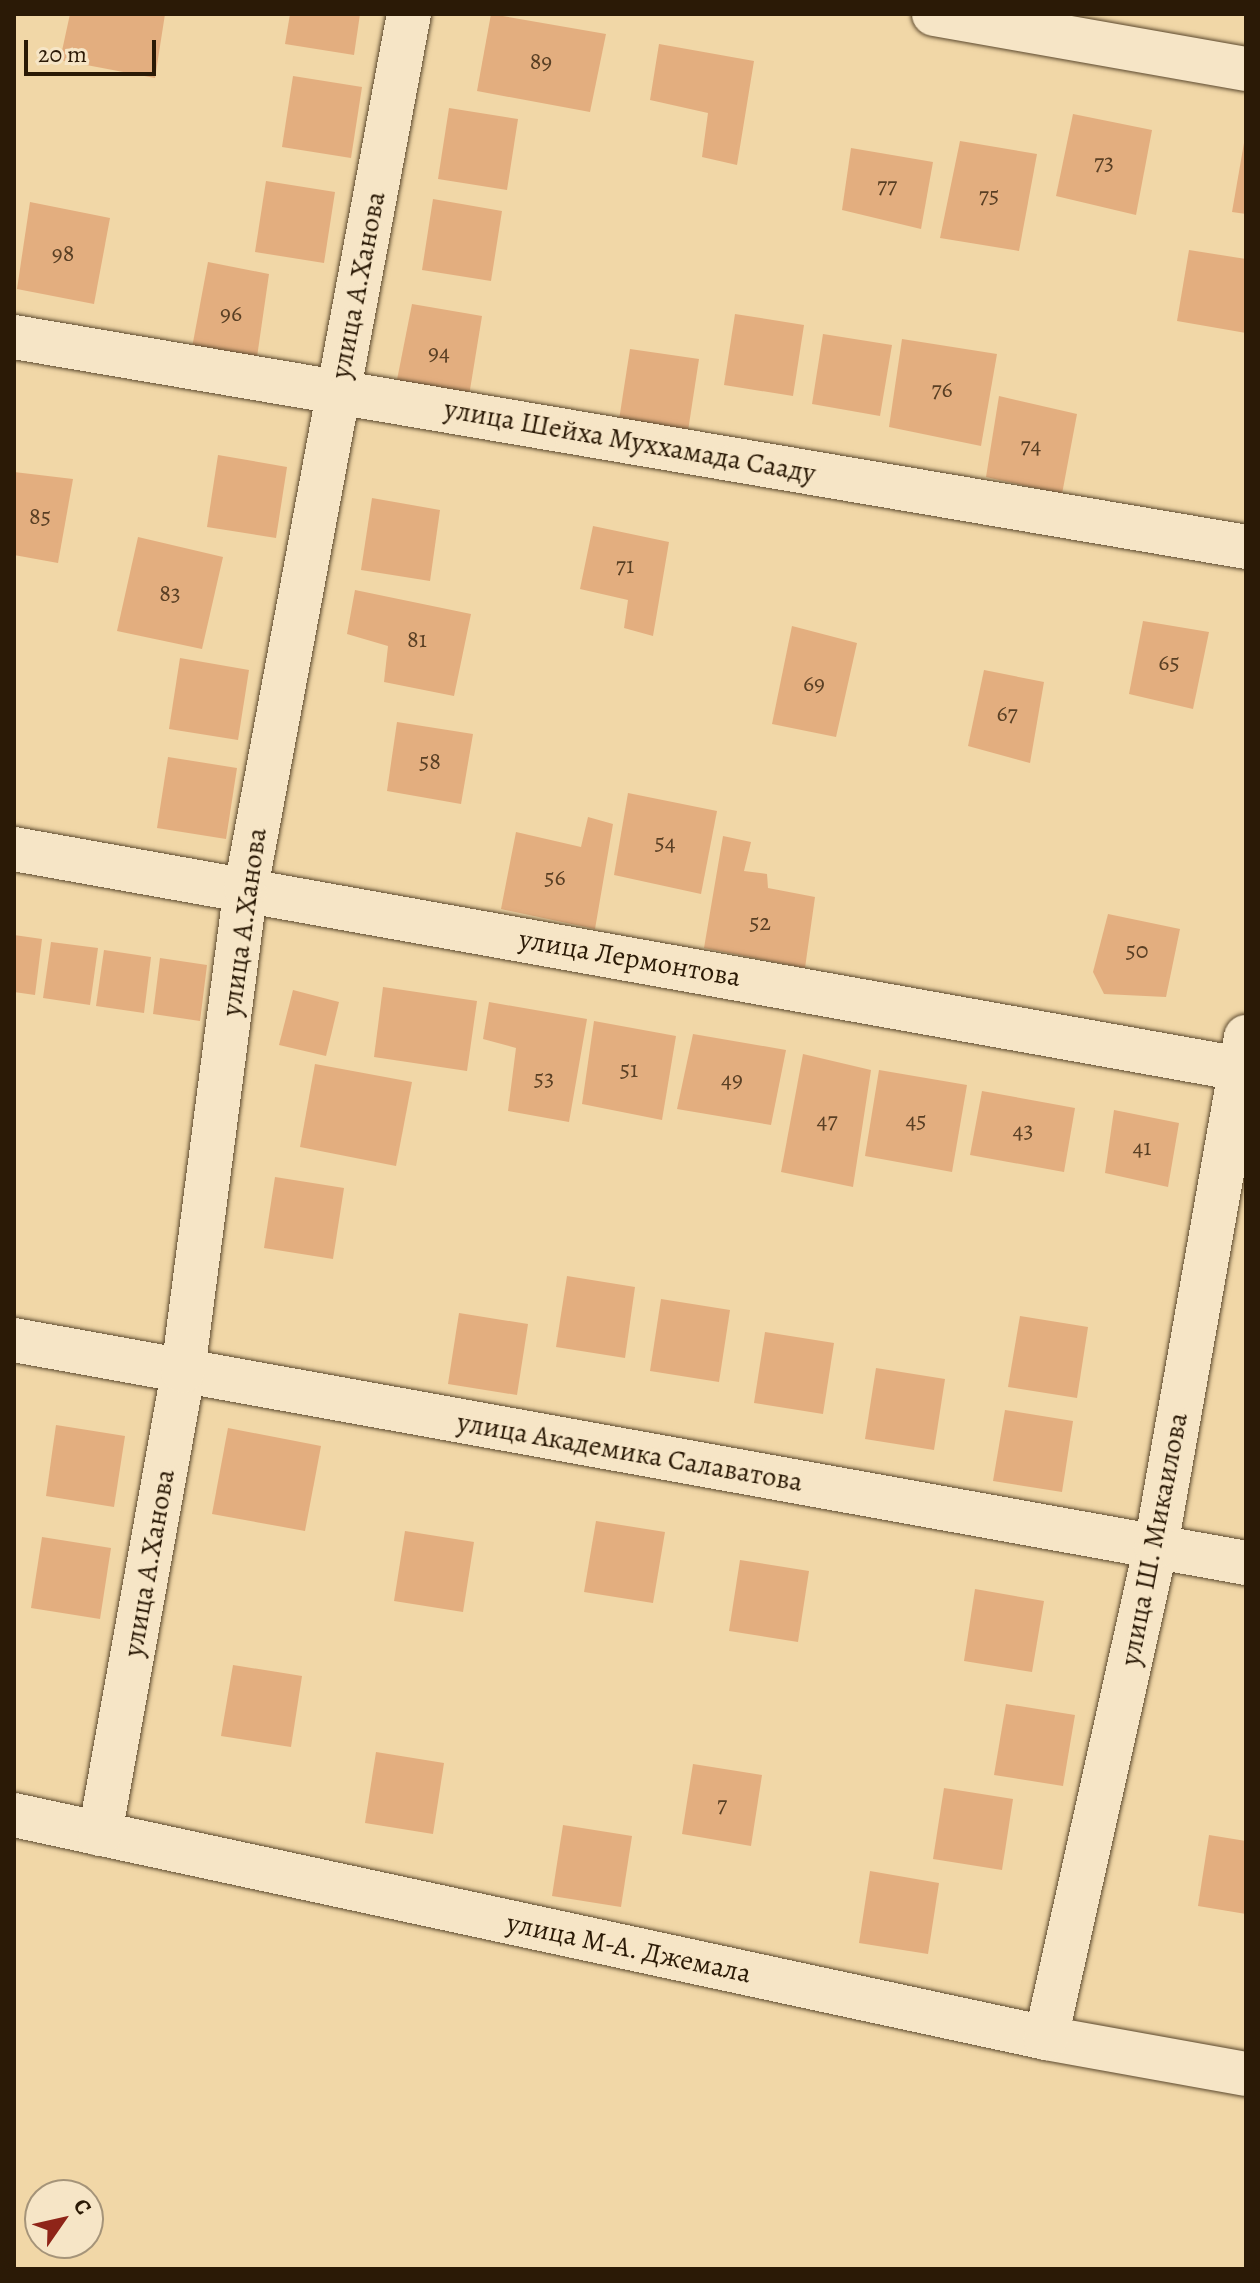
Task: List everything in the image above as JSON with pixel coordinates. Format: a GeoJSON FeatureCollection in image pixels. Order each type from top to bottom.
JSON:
{"type":"FeatureCollection","features":[{"type":"Feature","properties":{"kind":"street","name":"улица А.Ханова"},"geometry":{"type":"LineString","coordinates":[[100,1834],[183,1371],[246,888],[409,14]]}},
{"type":"Feature","properties":{"kind":"street"},"geometry":{"type":"LineString","coordinates":[[934,14],[1246,69]]}},
{"type":"Feature","properties":{"kind":"street","name":"улица Шейха Муххамада Сааду"},"geometry":{"type":"LineString","coordinates":[[14,337],[1246,547]]}},
{"type":"Feature","properties":{"kind":"street","name":"улица Лермонтова"},"geometry":{"type":"LineString","coordinates":[[14,849],[1244,1058]]}},
{"type":"Feature","properties":{"kind":"street","name":"улица Ш. Микаилова"},"geometry":{"type":"LineString","coordinates":[[1046,2038],[1156,1546],[1244,1058]]}},
{"type":"Feature","properties":{"kind":"street","name":"улица Академика Салаватова"},"geometry":{"type":"LineString","coordinates":[[14,1340],[1246,1563]]}},
{"type":"Feature","properties":{"kind":"street","name":"улица М-А. Джемала"},"geometry":{"type":"LineString","coordinates":[[14,1815],[1046,2038],[1246,2074]]}},
{"type":"Feature","properties":{"kind":"building"},"geometry":{"type":"Polygon","coordinates":[[[70,14],[165,14],[155,78],[60,60],[70,14]]]}},
{"type":"Feature","properties":{"kind":"building"},"geometry":{"type":"Polygon","coordinates":[[[290,14],[360,14],[354,55],[285,44],[290,14]]]}},
{"type":"Feature","properties":{"kind":"building"},"geometry":{"type":"Polygon","coordinates":[[[491,14],[606,34],[590,112],[477,91],[491,14]]]}},
{"type":"Feature","properties":{"kind":"building"},"geometry":{"type":"Polygon","coordinates":[[[659,44],[754,61],[737,165],[702,157],[708,113],[650,100],[659,44]]]}},
{"type":"Feature","properties":{"kind":"building"},"geometry":{"type":"Polygon","coordinates":[[[293,76],[362,87],[351,158],[282,147],[293,76]]]}},
{"type":"Feature","properties":{"kind":"building"},"geometry":{"type":"Polygon","coordinates":[[[449,108],[518,119],[507,190],[438,179],[449,108]]]}},
{"type":"Feature","properties":{"kind":"building"},"geometry":{"type":"Polygon","coordinates":[[[1073,114],[1152,130],[1136,215],[1056,196],[1073,114]]]}},
{"type":"Feature","properties":{"kind":"building"},"geometry":{"type":"Polygon","coordinates":[[[960,141],[1037,154],[1019,251],[940,238],[960,141]]]}},
{"type":"Feature","properties":{"kind":"building"},"geometry":{"type":"Polygon","coordinates":[[[1246,143],[1246,214],[1232,212],[1246,143]]]}},
{"type":"Feature","properties":{"kind":"building"},"geometry":{"type":"Polygon","coordinates":[[[851,148],[933,162],[921,229],[842,210],[851,148]]]}},
{"type":"Feature","properties":{"kind":"building"},"geometry":{"type":"Polygon","coordinates":[[[266,181],[335,192],[324,263],[255,252],[266,181]]]}},
{"type":"Feature","properties":{"kind":"building"},"geometry":{"type":"Polygon","coordinates":[[[433,199],[502,211],[491,281],[422,270],[433,199]]]}},
{"type":"Feature","properties":{"kind":"building"},"geometry":{"type":"Polygon","coordinates":[[[30,202],[110,218],[94,304],[17,289],[30,202]]]}},
{"type":"Feature","properties":{"kind":"building"},"geometry":{"type":"Polygon","coordinates":[[[1189,250],[1246,259],[1246,333],[1177,321],[1189,250]]]}},
{"type":"Feature","properties":{"kind":"building"},"geometry":{"type":"Polygon","coordinates":[[[208,262],[269,274],[256,364],[191,353],[208,262]]]}},
{"type":"Feature","properties":{"kind":"building"},"geometry":{"type":"Polygon","coordinates":[[[412,304],[482,316],[468,402],[395,390],[412,304]]]}},
{"type":"Feature","properties":{"kind":"building"},"geometry":{"type":"Polygon","coordinates":[[[735,314],[804,325],[793,396],[724,385],[735,314]]]}},
{"type":"Feature","properties":{"kind":"building"},"geometry":{"type":"Polygon","coordinates":[[[823,334],[892,345],[880,416],[812,404],[823,334]]]}},
{"type":"Feature","properties":{"kind":"building"},"geometry":{"type":"Polygon","coordinates":[[[902,339],[997,354],[981,446],[889,427],[902,339]]]}},
{"type":"Feature","properties":{"kind":"building"},"geometry":{"type":"Polygon","coordinates":[[[630,349],[699,359],[688,431],[619,420],[630,349]]]}},
{"type":"Feature","properties":{"kind":"building"},"geometry":{"type":"Polygon","coordinates":[[[999,396],[1077,414],[1062,494],[986,477],[999,396]]]}},
{"type":"Feature","properties":{"kind":"building"},"geometry":{"type":"Polygon","coordinates":[[[218,455],[287,467],[276,538],[207,527],[218,455]]]}},
{"type":"Feature","properties":{"kind":"building"},"geometry":{"type":"Polygon","coordinates":[[[14,472],[73,479],[58,563],[14,555],[14,472]]]}},
{"type":"Feature","properties":{"kind":"building"},"geometry":{"type":"Polygon","coordinates":[[[372,498],[440,510],[430,581],[361,570],[372,498]]]}},
{"type":"Feature","properties":{"kind":"building"},"geometry":{"type":"Polygon","coordinates":[[[593,526],[669,542],[653,636],[624,628],[628,600],[580,589],[593,526]]]}},
{"type":"Feature","properties":{"kind":"building"},"geometry":{"type":"Polygon","coordinates":[[[138,537],[223,557],[202,649],[117,631],[138,537]]]}},
{"type":"Feature","properties":{"kind":"building"},"geometry":{"type":"Polygon","coordinates":[[[355,590],[471,614],[454,696],[384,682],[388,646],[347,634],[355,590]]]}},
{"type":"Feature","properties":{"kind":"building"},"geometry":{"type":"Polygon","coordinates":[[[1143,621],[1209,632],[1193,709],[1129,694],[1143,621]]]}},
{"type":"Feature","properties":{"kind":"building"},"geometry":{"type":"Polygon","coordinates":[[[792,626],[857,643],[836,737],[772,724],[792,626]]]}},
{"type":"Feature","properties":{"kind":"building"},"geometry":{"type":"Polygon","coordinates":[[[180,658],[249,670],[238,740],[169,729],[180,658]]]}},
{"type":"Feature","properties":{"kind":"building"},"geometry":{"type":"Polygon","coordinates":[[[984,670],[1044,682],[1030,763],[968,746],[984,670]]]}},
{"type":"Feature","properties":{"kind":"building"},"geometry":{"type":"Polygon","coordinates":[[[397,722],[473,734],[461,804],[387,791],[397,722]]]}},
{"type":"Feature","properties":{"kind":"building"},"geometry":{"type":"Polygon","coordinates":[[[168,757],[237,768],[226,839],[157,828],[168,757]]]}},
{"type":"Feature","properties":{"kind":"building"},"geometry":{"type":"Polygon","coordinates":[[[628,793],[717,811],[701,894],[614,875],[628,793]]]}},
{"type":"Feature","properties":{"kind":"building"},"geometry":{"type":"Polygon","coordinates":[[[588,817],[613,824],[595,929],[501,909],[516,832],[581,847],[588,817]]]}},
{"type":"Feature","properties":{"kind":"building"},"geometry":{"type":"Polygon","coordinates":[[[723,836],[751,842],[744,871],[767,874],[768,888],[815,897],[805,968],[704,948],[723,836]]]}},
{"type":"Feature","properties":{"kind":"building"},"geometry":{"type":"Polygon","coordinates":[[[1108,914],[1180,929],[1166,997],[1104,994],[1093,972],[1108,914]]]}},
{"type":"Feature","properties":{"kind":"building"},"geometry":{"type":"Polygon","coordinates":[[[14,935],[42,939],[35,995],[14,992],[14,935]]]}},
{"type":"Feature","properties":{"kind":"building"},"geometry":{"type":"Polygon","coordinates":[[[51,942],[98,948],[90,1005],[43,998],[51,942]]]}},
{"type":"Feature","properties":{"kind":"building"},"geometry":{"type":"Polygon","coordinates":[[[104,950],[151,957],[144,1013],[96,1006],[104,950]]]}},
{"type":"Feature","properties":{"kind":"building"},"geometry":{"type":"Polygon","coordinates":[[[160,958],[207,965],[200,1021],[153,1014],[160,958]]]}},
{"type":"Feature","properties":{"kind":"building"},"geometry":{"type":"Polygon","coordinates":[[[383,987],[477,1001],[467,1071],[374,1057],[383,987]]]}},
{"type":"Feature","properties":{"kind":"building"},"geometry":{"type":"Polygon","coordinates":[[[293,990],[339,1002],[326,1056],[279,1045],[293,990]]]}},
{"type":"Feature","properties":{"kind":"building"},"geometry":{"type":"Polygon","coordinates":[[[489,1002],[587,1019],[569,1122],[508,1111],[516,1048],[483,1039],[489,1002]]]}},
{"type":"Feature","properties":{"kind":"building"},"geometry":{"type":"Polygon","coordinates":[[[594,1021],[676,1036],[662,1120],[582,1104],[594,1021]]]}},
{"type":"Feature","properties":{"kind":"building"},"geometry":{"type":"Polygon","coordinates":[[[693,1034],[786,1050],[771,1125],[677,1109],[693,1034]]]}},
{"type":"Feature","properties":{"kind":"building"},"geometry":{"type":"Polygon","coordinates":[[[803,1054],[871,1070],[853,1187],[781,1172],[803,1054]]]}},
{"type":"Feature","properties":{"kind":"building"},"geometry":{"type":"Polygon","coordinates":[[[315,1064],[412,1082],[396,1166],[300,1147],[315,1064]]]}},
{"type":"Feature","properties":{"kind":"building"},"geometry":{"type":"Polygon","coordinates":[[[879,1070],[967,1085],[952,1172],[865,1156],[879,1070]]]}},
{"type":"Feature","properties":{"kind":"building"},"geometry":{"type":"Polygon","coordinates":[[[982,1091],[1075,1108],[1064,1172],[970,1155],[982,1091]]]}},
{"type":"Feature","properties":{"kind":"building"},"geometry":{"type":"Polygon","coordinates":[[[1114,1110],[1179,1123],[1168,1187],[1105,1173],[1114,1110]]]}},
{"type":"Feature","properties":{"kind":"building"},"geometry":{"type":"Polygon","coordinates":[[[275,1177],[344,1188],[333,1259],[264,1248],[275,1177]]]}},
{"type":"Feature","properties":{"kind":"building"},"geometry":{"type":"Polygon","coordinates":[[[567,1276],[635,1287],[625,1358],[556,1347],[567,1276]]]}},
{"type":"Feature","properties":{"kind":"building"},"geometry":{"type":"Polygon","coordinates":[[[661,1299],[730,1310],[719,1382],[650,1371],[661,1299]]]}},
{"type":"Feature","properties":{"kind":"building"},"geometry":{"type":"Polygon","coordinates":[[[459,1313],[528,1324],[517,1395],[448,1384],[459,1313]]]}},
{"type":"Feature","properties":{"kind":"building"},"geometry":{"type":"Polygon","coordinates":[[[1020,1316],[1088,1327],[1077,1398],[1008,1387],[1020,1316]]]}},
{"type":"Feature","properties":{"kind":"building"},"geometry":{"type":"Polygon","coordinates":[[[765,1332],[834,1343],[823,1414],[754,1403],[765,1332]]]}},
{"type":"Feature","properties":{"kind":"building"},"geometry":{"type":"Polygon","coordinates":[[[876,1368],[945,1379],[934,1450],[865,1439],[876,1368]]]}},
{"type":"Feature","properties":{"kind":"building"},"geometry":{"type":"Polygon","coordinates":[[[1005,1410],[1073,1421],[1062,1492],[993,1481],[1005,1410]]]}},
{"type":"Feature","properties":{"kind":"building"},"geometry":{"type":"Polygon","coordinates":[[[56,1425],[125,1436],[114,1507],[46,1496],[56,1425]]]}},
{"type":"Feature","properties":{"kind":"building"},"geometry":{"type":"Polygon","coordinates":[[[228,1428],[321,1446],[305,1531],[212,1514],[228,1428]]]}},
{"type":"Feature","properties":{"kind":"building"},"geometry":{"type":"Polygon","coordinates":[[[596,1521],[665,1532],[653,1603],[584,1592],[596,1521]]]}},
{"type":"Feature","properties":{"kind":"building"},"geometry":{"type":"Polygon","coordinates":[[[405,1531],[474,1542],[463,1612],[394,1601],[405,1531]]]}},
{"type":"Feature","properties":{"kind":"building"},"geometry":{"type":"Polygon","coordinates":[[[42,1537],[111,1548],[100,1619],[31,1608],[42,1537]]]}},
{"type":"Feature","properties":{"kind":"building"},"geometry":{"type":"Polygon","coordinates":[[[740,1560],[809,1571],[798,1642],[729,1631],[740,1560]]]}},
{"type":"Feature","properties":{"kind":"building"},"geometry":{"type":"Polygon","coordinates":[[[975,1589],[1044,1601],[1032,1672],[964,1661],[975,1589]]]}},
{"type":"Feature","properties":{"kind":"building"},"geometry":{"type":"Polygon","coordinates":[[[233,1665],[302,1676],[291,1747],[221,1736],[233,1665]]]}},
{"type":"Feature","properties":{"kind":"building"},"geometry":{"type":"Polygon","coordinates":[[[1006,1704],[1075,1715],[1063,1786],[994,1775],[1006,1704]]]}},
{"type":"Feature","properties":{"kind":"building"},"geometry":{"type":"Polygon","coordinates":[[[376,1752],[444,1763],[433,1834],[365,1823],[376,1752]]]}},
{"type":"Feature","properties":{"kind":"building"},"geometry":{"type":"Polygon","coordinates":[[[693,1764],[762,1775],[751,1846],[682,1834],[693,1764]]]}},
{"type":"Feature","properties":{"kind":"building"},"geometry":{"type":"Polygon","coordinates":[[[944,1788],[1013,1799],[1002,1870],[933,1859],[944,1788]]]}},
{"type":"Feature","properties":{"kind":"building"},"geometry":{"type":"Polygon","coordinates":[[[563,1825],[632,1836],[621,1907],[552,1896],[563,1825]]]}},
{"type":"Feature","properties":{"kind":"building"},"geometry":{"type":"Polygon","coordinates":[[[1209,1835],[1246,1841],[1246,1914],[1198,1906],[1209,1835]]]}},
{"type":"Feature","properties":{"kind":"building"},"geometry":{"type":"Polygon","coordinates":[[[870,1871],[939,1883],[928,1954],[859,1943],[870,1871]]]}}]}
